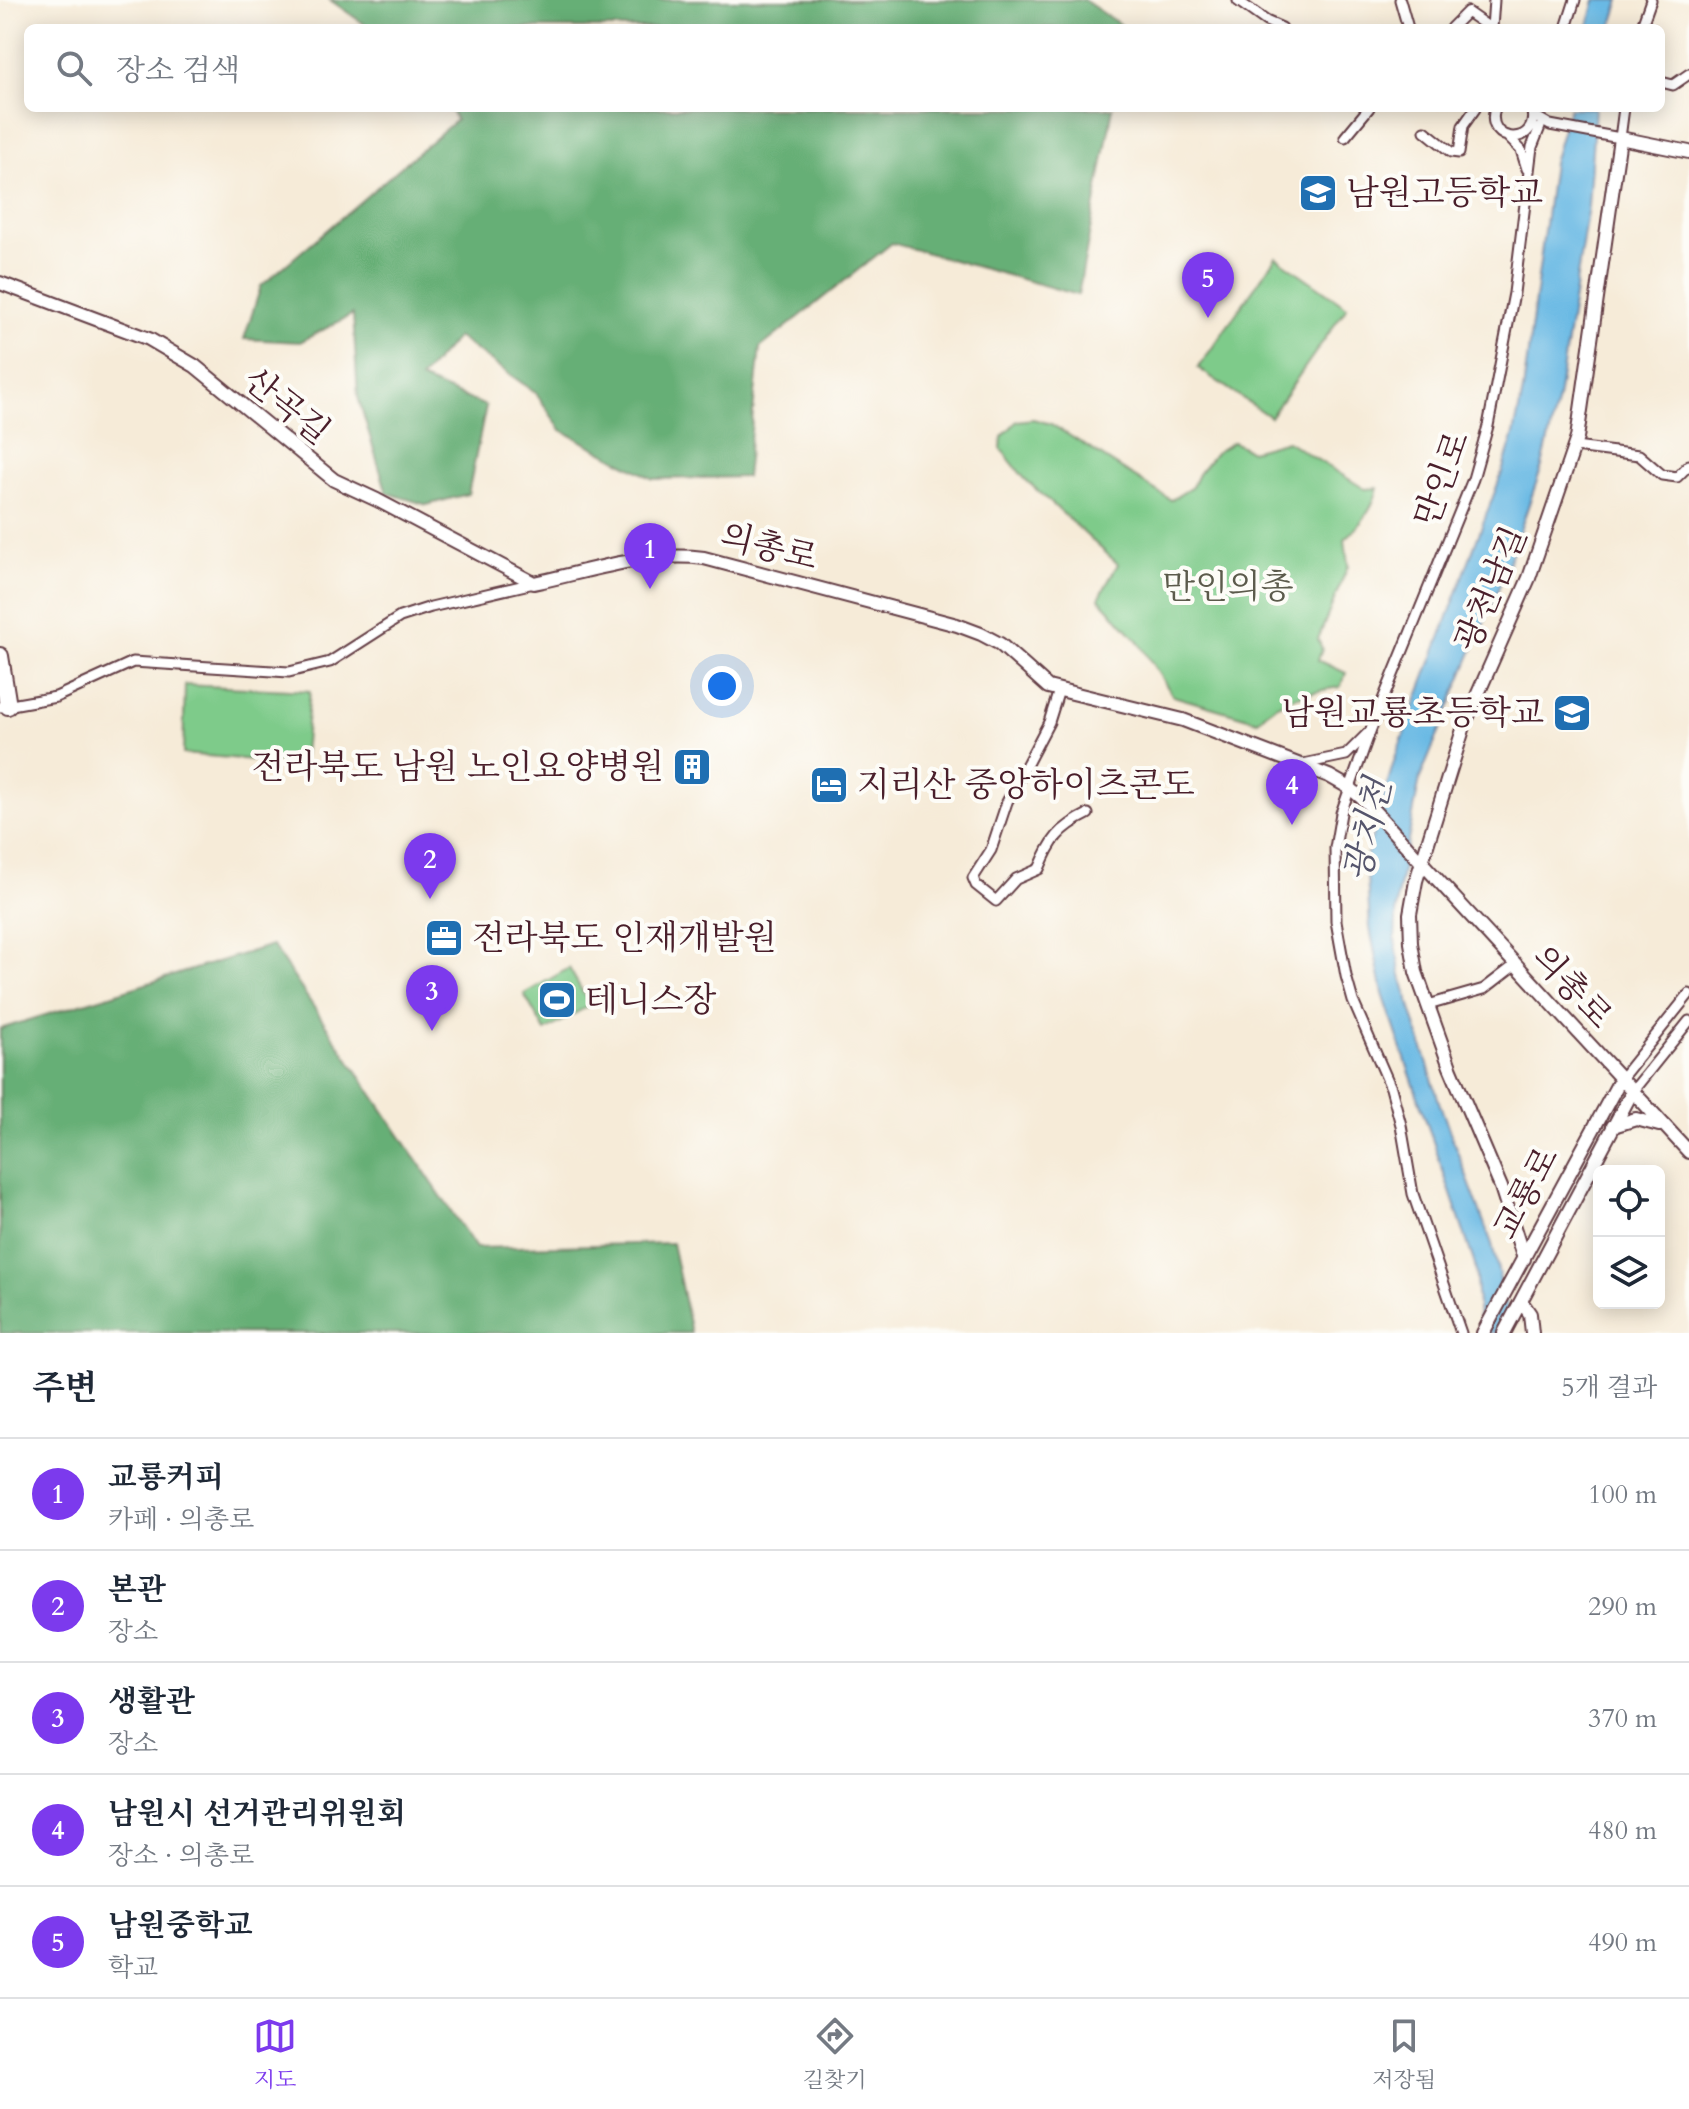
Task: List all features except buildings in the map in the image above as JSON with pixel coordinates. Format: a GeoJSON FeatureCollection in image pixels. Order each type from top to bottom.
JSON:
{"type":"FeatureCollection","features":[{"type":"Feature","properties":{"kind":"highway"},"geometry":{"type":"LineString","coordinates":[[0,656],[4,706]]}},
{"type":"Feature","properties":{"kind":"street"},"geometry":{"type":"LineString","coordinates":[[1400,0],[1407,24]]}},
{"type":"Feature","properties":{"kind":"street"},"geometry":{"type":"LineString","coordinates":[[1491,24],[1494,0]]}},
{"type":"Feature","properties":{"kind":"street"},"geometry":{"type":"LineString","coordinates":[[1567,24],[1575,0]]}},
{"type":"Feature","properties":{"kind":"street"},"geometry":{"type":"LineString","coordinates":[[1642,24],[1651,0]]}},
{"type":"Feature","properties":{"kind":"street"},"geometry":{"type":"LineString","coordinates":[[1238,1],[1273,24]]}},
{"type":"Feature","properties":{"kind":"street"},"geometry":{"type":"LineString","coordinates":[[1455,24],[1467,12],[1485,24]]}},
{"type":"Feature","properties":{"kind":"street"},"geometry":{"type":"LineString","coordinates":[[1665,83],[1673,85],[1687,76]]}},
{"type":"Feature","properties":{"kind":"street"},"geometry":{"type":"LineString","coordinates":[[1345,137],[1366,112]]}},
{"type":"Feature","properties":{"kind":"street"},"geometry":{"type":"LineString","coordinates":[[1425,131],[1451,152],[1459,153],[1463,126],[1472,112]]}},
{"type":"Feature","properties":{"kind":"street"},"geometry":{"type":"LineString","coordinates":[[1494,112],[1495,127],[1521,150],[1528,172]]}},
{"type":"Feature","properties":{"kind":"street"},"geometry":{"type":"LineString","coordinates":[[1535,112],[1537,128]]}},
{"type":"Feature","properties":{"kind":"street"},"geometry":{"type":"LineString","coordinates":[[1535,112],[1537,128]]}},
{"type":"Feature","properties":{"kind":"street","name":"광천남길"},"geometry":{"type":"LineString","coordinates":[[1524,1259],[1501,1187],[1416,972],[1410,914],[1419,861],[1465,723],[1529,578],[1575,447],[1616,138],[1623,112]]}},
{"type":"Feature","properties":{"kind":"street"},"geometry":{"type":"LineString","coordinates":[[1508,137],[1537,128],[1616,138],[1689,152]]}},
{"type":"Feature","properties":{"kind":"street","name":"만인로"},"geometry":{"type":"LineString","coordinates":[[1461,1333],[1413,1194],[1391,1088],[1353,1001],[1340,950],[1333,891],[1335,848],[1338,827],[1371,729],[1473,479],[1488,426],[1514,293],[1528,172],[1537,128]]}},
{"type":"Feature","properties":{"kind":"street","name":"산곡길"},"geometry":{"type":"LineString","coordinates":[[0,283],[149,339],[195,366],[334,480],[534,583]]}},
{"type":"Feature","properties":{"kind":"street"},"geometry":{"type":"LineString","coordinates":[[1575,447],[1639,455],[1662,475],[1677,477],[1689,465]]}},
{"type":"Feature","properties":{"kind":"street","name":"의총로"},"geometry":{"type":"LineString","coordinates":[[4,706],[56,697],[133,662],[289,672],[310,668],[330,662],[400,617],[431,607],[650,557],[679,555],[704,558],[940,620],[977,632],[1000,644],[1048,687],[1183,720],[1303,764],[1350,788],[1689,1152]]}},
{"type":"Feature","properties":{"kind":"street"},"geometry":{"type":"LineString","coordinates":[[1059,690],[1049,722],[1007,802],[991,850],[973,878],[976,885],[996,901],[1016,879],[1039,869],[1050,844],[1067,824],[1088,814]]}},
{"type":"Feature","properties":{"kind":"street"},"geometry":{"type":"LineString","coordinates":[[1303,764],[1346,755],[1371,729]]}},
{"type":"Feature","properties":{"kind":"street"},"geometry":{"type":"LineString","coordinates":[[1428,1005],[1484,989],[1515,965]]}},
{"type":"Feature","properties":{"kind":"street"},"geometry":{"type":"LineString","coordinates":[[1620,1080],[1689,994]]}},
{"type":"Feature","properties":{"kind":"street"},"geometry":{"type":"LineString","coordinates":[[1632,1092],[1689,1021]]}},
{"type":"Feature","properties":{"kind":"street","name":"교룡로"},"geometry":{"type":"LineString","coordinates":[[1483,1333],[1620,1080]]}},
{"type":"Feature","properties":{"kind":"street","name":"교룡로"},"geometry":{"type":"LineString","coordinates":[[1504,1333],[1632,1092]]}},
{"type":"Feature","properties":{"kind":"street"},"geometry":{"type":"LineString","coordinates":[[1613,1126],[1643,1119],[1669,1131]]}},
{"type":"Feature","properties":{"kind":"street"},"geometry":{"type":"LineString","coordinates":[[1521,1301],[1530,1314],[1532,1333]]}},
{"type":"Feature","properties":{"kind":"green space"},"geometry":{"type":"Polygon","coordinates":[[[330,0],[1084,0],[1119,24],[364,24],[330,0]]]}},
{"type":"Feature","properties":{"kind":"green space"},"geometry":{"type":"Polygon","coordinates":[[[451,112],[1112,112],[1078,295],[892,243],[760,348],[746,477],[653,479],[561,430],[536,393],[457,337],[420,379],[486,406],[468,494],[427,505],[387,493],[358,397],[353,314],[300,342],[244,339],[261,286],[456,120],[451,112]]]}},
{"type":"Feature","properties":{"kind":"green space"},"geometry":{"type":"Polygon","coordinates":[[[1276,257],[1347,307],[1270,417],[1198,368],[1276,257]]]}},
{"type":"Feature","properties":{"kind":"green space","name":"만인의총"},"geometry":{"type":"Polygon","coordinates":[[[1033,419],[1051,424],[1171,500],[1192,487],[1215,453],[1233,442],[1251,451],[1287,441],[1365,489],[1378,488],[1365,516],[1345,539],[1348,566],[1318,639],[1322,649],[1318,660],[1346,673],[1340,687],[1285,701],[1258,721],[1173,696],[1137,640],[1099,598],[1118,564],[1025,479],[1001,449],[1002,437],[1017,421],[1033,419]]]}},
{"type":"Feature","properties":{"kind":"green space"},"geometry":{"type":"Polygon","coordinates":[[[185,685],[310,691],[303,764],[183,754],[185,685]]]}},
{"type":"Feature","properties":{"kind":"green space"},"geometry":{"type":"Polygon","coordinates":[[[272,945],[476,1248],[672,1243],[691,1333],[0,1333],[0,1029],[272,945]]]}},
{"type":"Feature","properties":{"kind":"green space","name":"테니스장"},"geometry":{"type":"Polygon","coordinates":[[[569,968],[590,1005],[545,1031],[524,994],[569,968]]]}},
{"type":"Feature","properties":{"kind":"water"},"geometry":{"type":"Polygon","coordinates":[[[1595,0],[1620,0],[1612,24],[1589,24],[1595,0]]]}},
{"type":"Feature","properties":{"kind":"water"},"geometry":{"type":"Polygon","coordinates":[[[1568,112],[1595,112],[1588,206],[1558,399],[1542,466],[1508,565],[1420,778],[1397,898],[1395,939],[1400,972],[1440,1105],[1492,1244],[1512,1333],[1480,1333],[1475,1265],[1383,994],[1370,928],[1366,857],[1395,758],[1514,434],[1523,391],[1553,163],[1568,112]]]}},
{"type":"Feature","properties":{"kind":"place","name":"남원고등학교"},"geometry":{"type":"Point","coordinates":[1318,193]}},
{"type":"Feature","properties":{"kind":"place","name":"남원중학교"},"geometry":{"type":"Point","coordinates":[1208,318]}},
{"type":"Feature","properties":{"kind":"place","name":"교룡커피"},"geometry":{"type":"Point","coordinates":[650,589]}},
{"type":"Feature","properties":{"kind":"place","name":"남원교룡초등학교"},"geometry":{"type":"Point","coordinates":[1572,713]}},
{"type":"Feature","properties":{"kind":"place","name":"전라북도 남원 노인요양병원"},"geometry":{"type":"Point","coordinates":[692,767]}},
{"type":"Feature","properties":{"kind":"place","name":"지리산 중앙하이츠콘도"},"geometry":{"type":"Point","coordinates":[829,785]}},
{"type":"Feature","properties":{"kind":"place","name":"남원시 선거관리위원회"},"geometry":{"type":"Point","coordinates":[1292,825]}},
{"type":"Feature","properties":{"kind":"place","name":"본관"},"geometry":{"type":"Point","coordinates":[430,899]}},
{"type":"Feature","properties":{"kind":"place","name":"전라북도 인재개발원"},"geometry":{"type":"Point","coordinates":[444,938]}},
{"type":"Feature","properties":{"kind":"place","name":"테니스장"},"geometry":{"type":"Point","coordinates":[557,1000]}},
{"type":"Feature","properties":{"kind":"place","name":"생활관"},"geometry":{"type":"Point","coordinates":[432,1031]}},
{"type":"Feature","properties":{"kind":"water label","name":"광치천"},"geometry":{"type":"Point","coordinates":[1368,830]}}]}
